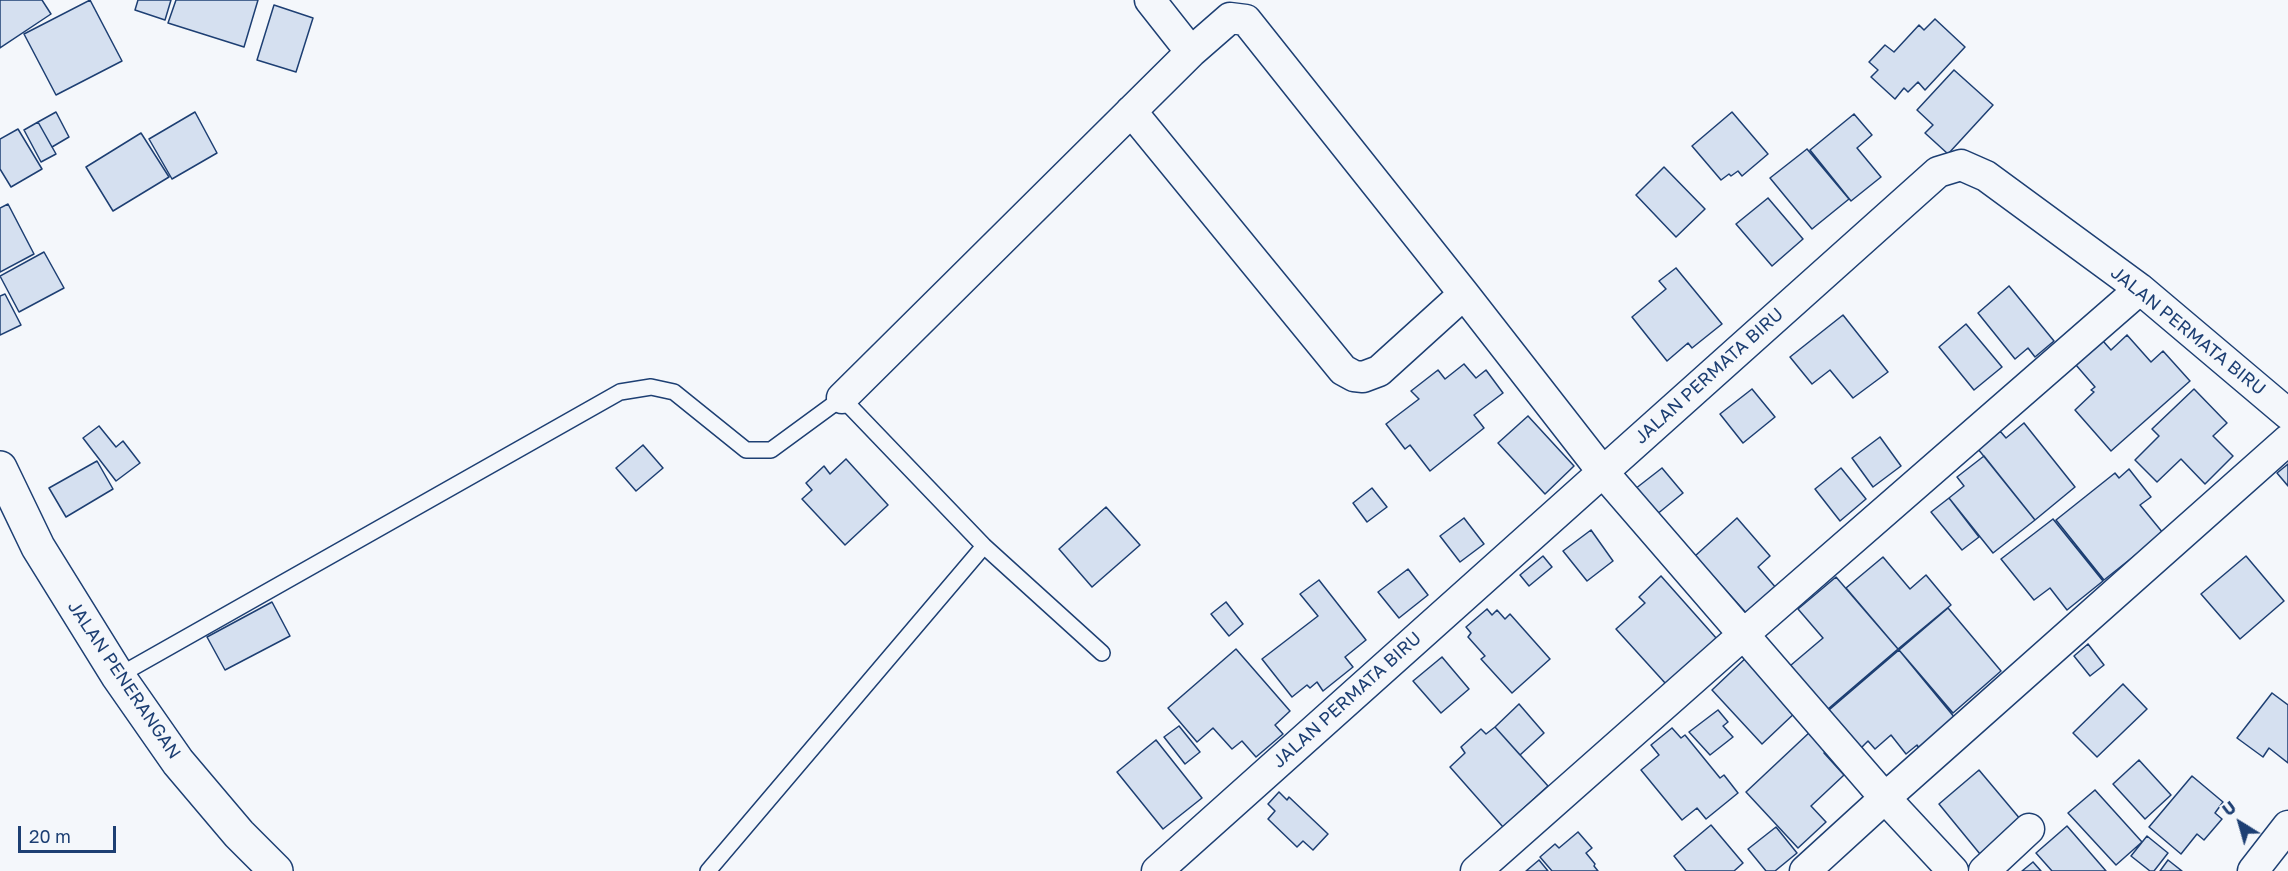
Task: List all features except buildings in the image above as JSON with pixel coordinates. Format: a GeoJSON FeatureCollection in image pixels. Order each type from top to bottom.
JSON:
{"type":"FeatureCollection","features":[{"type":"Feature","properties":{"kind":"street"},"geometry":{"type":"LineString","coordinates":[[1154,1],[1191,52]]}},
{"type":"Feature","properties":{"kind":"street"},"geometry":{"type":"LineString","coordinates":[[842,398],[1191,52],[1230,18],[1246,20],[1602,471],[1885,798],[1953,871]]}},
{"type":"Feature","properties":{"kind":"street"},"geometry":{"type":"LineString","coordinates":[[1131,111],[1343,370],[1354,376],[1363,377],[1379,371],[1464,294]]}},
{"type":"Feature","properties":{"kind":"street","name":"JALAN PERMATA BIRU"},"geometry":{"type":"LineString","coordinates":[[1157,871],[1938,172],[1961,165],[1986,176],[2140,289],[2288,414]]}},
{"type":"Feature","properties":{"kind":"street"},"geometry":{"type":"LineString","coordinates":[[1476,871],[2140,289]]}},
{"type":"Feature","properties":{"kind":"street"},"geometry":{"type":"LineString","coordinates":[[1805,871],[2288,440]]}},
{"type":"Feature","properties":{"kind":"street","name":"JALAN PENERANGAN"},"geometry":{"type":"LineString","coordinates":[[0,468],[38,547],[118,676],[178,762],[239,834],[276,871]]}},
{"type":"Feature","properties":{"kind":"street"},"geometry":{"type":"LineString","coordinates":[[2253,871],[2288,826]]}},
{"type":"Feature","properties":{"kind":"street"},"geometry":{"type":"LineString","coordinates":[[1984,871],[2030,829]]}},
{"type":"Feature","properties":{"kind":"lane"},"geometry":{"type":"LineString","coordinates":[[118,676],[620,392],[651,387],[674,392],[746,450],[771,450],[842,398],[984,546],[1102,653]]}},
{"type":"Feature","properties":{"kind":"lane"},"geometry":{"type":"LineString","coordinates":[[708,871],[984,546]]}}]}
